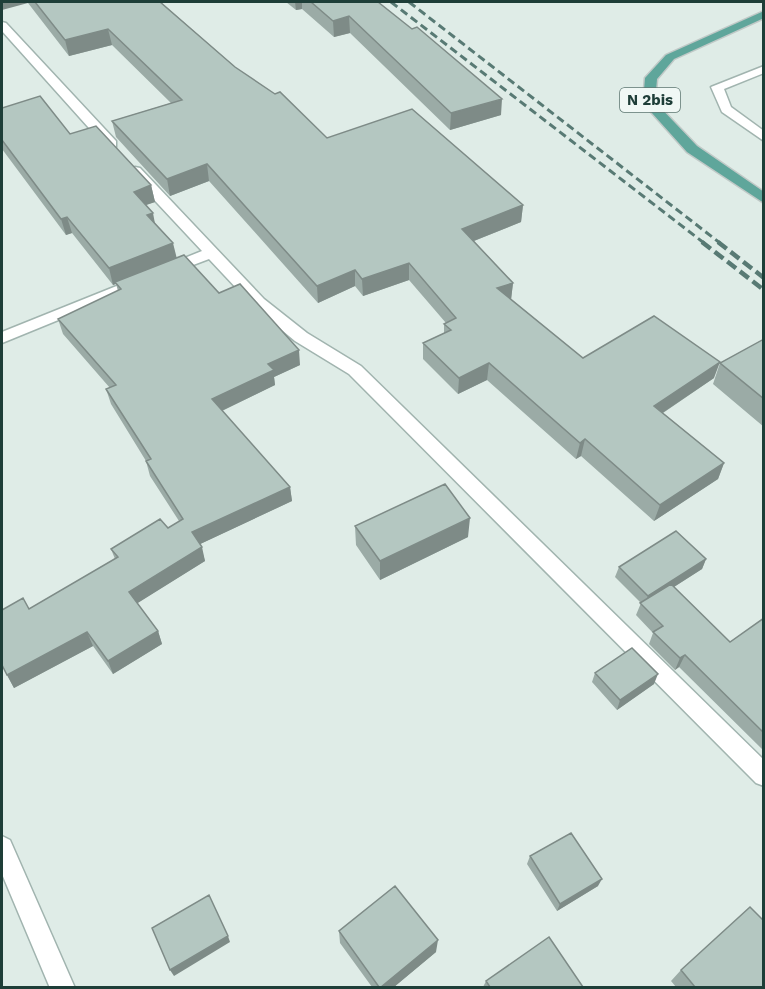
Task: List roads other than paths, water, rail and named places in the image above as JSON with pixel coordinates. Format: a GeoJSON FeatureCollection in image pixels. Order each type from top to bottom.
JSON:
{"type":"FeatureCollection","features":[{"type":"Feature","properties":{"kind":"main road","name":"N 2bis"},"geometry":{"type":"LineString","coordinates":[[764,14],[670,57],[651,78],[649,103],[692,149],[764,199]]}},
{"type":"Feature","properties":{"kind":"street"},"geometry":{"type":"LineString","coordinates":[[2,25],[259,303],[301,337],[355,370],[764,776]]}},
{"type":"Feature","properties":{"kind":"street"},"geometry":{"type":"LineString","coordinates":[[764,69],[717,87],[726,109],[764,137]]}},
{"type":"Feature","properties":{"kind":"street"},"geometry":{"type":"LineString","coordinates":[[2,338],[210,252]]}},
{"type":"Feature","properties":{"kind":"street"},"geometry":{"type":"LineString","coordinates":[[2,848],[63,987]]}},
{"type":"Feature","properties":{"kind":"railway"},"geometry":{"type":"LineString","coordinates":[[391,2],[704,243]]}},
{"type":"Feature","properties":{"kind":"railway"},"geometry":{"type":"LineString","coordinates":[[409,2],[720,243]]}},
{"type":"Feature","properties":{"kind":"railway"},"geometry":{"type":"LineString","coordinates":[[702,242],[764,290]]}},
{"type":"Feature","properties":{"kind":"railway"},"geometry":{"type":"LineString","coordinates":[[718,242],[764,278]]}}]}
